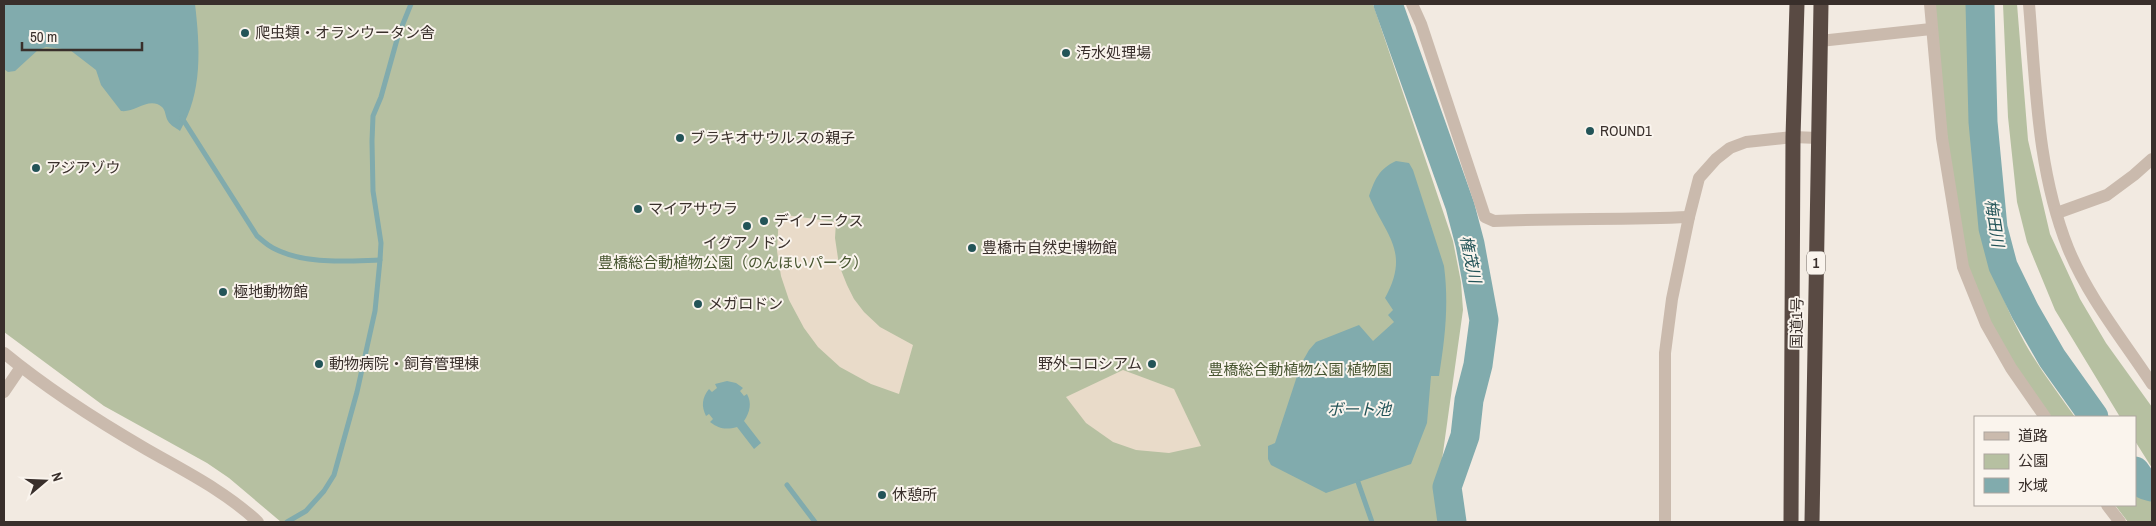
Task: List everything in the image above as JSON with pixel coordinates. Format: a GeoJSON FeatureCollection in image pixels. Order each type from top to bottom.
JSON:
{"type":"FeatureCollection","features":[{"type":"Feature","properties":{"kind":"highway","name":"国道1号"},"geometry":{"type":"LineString","coordinates":[[1791,522],[1793,137],[1797,4]]}},
{"type":"Feature","properties":{"kind":"highway","name":"国道1号"},"geometry":{"type":"LineString","coordinates":[[1812,522],[1821,4]]}},
{"type":"Feature","properties":{"kind":"street"},"geometry":{"type":"LineString","coordinates":[[1412,4],[1421,24],[1485,217],[1494,221],[1558,218],[1649,219],[1688,217]]}},
{"type":"Feature","properties":{"kind":"street"},"geometry":{"type":"LineString","coordinates":[[1930,4],[1942,138],[1963,267],[1986,324],[2011,368],[2044,416]]}},
{"type":"Feature","properties":{"kind":"street"},"geometry":{"type":"LineString","coordinates":[[2029,4],[2041,143],[2057,214],[2068,249],[2109,322],[2152,384]]}},
{"type":"Feature","properties":{"kind":"street"},"geometry":{"type":"LineString","coordinates":[[1820,41],[1931,29]]}},
{"type":"Feature","properties":{"kind":"street"},"geometry":{"type":"LineString","coordinates":[[1665,522],[1665,353],[1672,299],[1688,217],[1699,178],[1716,159],[1730,148],[1746,142],[1793,137],[1818,138]]}},
{"type":"Feature","properties":{"kind":"street"},"geometry":{"type":"LineString","coordinates":[[2057,214],[2107,195],[2152,159]]}},
{"type":"Feature","properties":{"kind":"street"},"geometry":{"type":"LineString","coordinates":[[4,353],[70,403],[216,489],[258,522]]}},
{"type":"Feature","properties":{"kind":"street"},"geometry":{"type":"LineString","coordinates":[[4,392],[21,367]]}},
{"type":"Feature","properties":{"kind":"street"},"geometry":{"type":"LineString","coordinates":[[2108,506],[2120,522]]}},
{"type":"Feature","properties":{"kind":"green space","name":"豊橋総合動植物公園（のんほいパーク）"},"geometry":{"type":"Polygon","coordinates":[[[4,4],[1373,4],[1453,241],[1461,282],[1463,310],[1438,488],[1440,522],[281,522],[229,478],[207,463],[104,406],[4,332],[4,4]]]}},
{"type":"Feature","properties":{"kind":"green space"},"geometry":{"type":"Polygon","coordinates":[[[1932,4],[1974,4],[1969,70],[1970,112],[1975,175],[1985,238],[1993,269],[2004,299],[2023,340],[2074,416],[2048,416],[2011,366],[1962,265],[1932,4]]]}},
{"type":"Feature","properties":{"kind":"green space"},"geometry":{"type":"Polygon","coordinates":[[[2003,4],[2017,4],[2028,140],[2050,234],[2080,299],[2106,343],[2152,407],[2152,468],[2136,443],[2136,416],[2119,416],[2055,310],[2027,242],[2017,202],[2008,117],[2003,4]]]}},
{"type":"Feature","properties":{"kind":"green space"},"geometry":{"type":"Polygon","coordinates":[[[2136,488],[2152,501],[2152,522],[2128,522],[2116,506],[2136,506],[2136,488]]]}},
{"type":"Feature","properties":{"kind":"shaded area"},"geometry":{"type":"Polygon","coordinates":[[[779,214],[836,222],[835,238],[839,265],[854,299],[864,312],[880,327],[913,345],[899,394],[871,384],[840,367],[818,347],[804,328],[789,300],[781,276],[777,251],[779,214]]]}},
{"type":"Feature","properties":{"kind":"shaded area"},"geometry":{"type":"Polygon","coordinates":[[[1123,370],[1174,389],[1201,446],[1169,453],[1136,450],[1113,442],[1086,423],[1066,397],[1123,370]]]}},
{"type":"Feature","properties":{"kind":"water"},"geometry":{"type":"Polygon","coordinates":[[[4,4],[195,4],[199,53],[198,69],[193,101],[180,131],[169,122],[162,107],[157,104],[152,103],[131,110],[121,111],[101,85],[96,70],[70,50],[46,47],[38,50],[15,71],[8,72],[4,69],[4,4]]]}},
{"type":"Feature","properties":{"kind":"water","name":"ボート池"},"geometry":{"type":"Polygon","coordinates":[[[1396,161],[1409,163],[1413,170],[1444,266],[1446,321],[1439,376],[1431,376],[1427,423],[1411,464],[1326,493],[1271,465],[1268,459],[1268,446],[1275,443],[1301,364],[1316,342],[1359,325],[1373,341],[1394,322],[1388,315],[1393,310],[1385,298],[1396,268],[1396,255],[1388,233],[1369,196],[1378,175],[1385,167],[1396,161]]]}},
{"type":"Feature","properties":{"kind":"water"},"geometry":{"type":"Polygon","coordinates":[[[727,381],[736,383],[743,388],[740,391],[744,396],[747,394],[749,397],[750,408],[744,421],[761,443],[754,449],[737,427],[726,429],[716,426],[710,422],[713,419],[709,414],[706,416],[704,412],[703,402],[709,389],[712,392],[717,388],[715,384],[727,381]]]}},
{"type":"Feature","properties":{"kind":"waterway"},"geometry":{"type":"LineString","coordinates":[[287,522],[306,511],[324,491],[334,475],[357,392],[375,311],[381,243],[373,191],[373,116],[381,97],[398,36],[411,4]]}},
{"type":"Feature","properties":{"kind":"waterway","name":"権茂川"},"geometry":{"type":"LineString","coordinates":[[1388,4],[1460,206],[1470,244],[1484,320],[1478,365],[1469,400],[1465,436],[1447,487],[1452,522]]}},
{"type":"Feature","properties":{"kind":"waterway","name":"梅田川"},"geometry":{"type":"LineString","coordinates":[[1980,4],[1983,122],[1993,228],[2003,266],[2025,311],[2052,358],[2093,416]]}},
{"type":"Feature","properties":{"kind":"waterway"},"geometry":{"type":"LineString","coordinates":[[182,118],[257,236],[273,248],[312,260],[380,260]]}},
{"type":"Feature","properties":{"kind":"waterway","name":"梅田川"},"geometry":{"type":"LineString","coordinates":[[2136,472],[2145,485],[2152,487]]}},
{"type":"Feature","properties":{"kind":"waterway"},"geometry":{"type":"LineString","coordinates":[[1358,482],[1372,522]]}},
{"type":"Feature","properties":{"kind":"waterway"},"geometry":{"type":"LineString","coordinates":[[787,485],[815,522]]}},
{"type":"Feature","properties":{"kind":"place","name":"爬虫類・オランウータン舎"},"geometry":{"type":"Point","coordinates":[245,33]}},
{"type":"Feature","properties":{"kind":"place","name":"汚水処理場"},"geometry":{"type":"Point","coordinates":[1066,53]}},
{"type":"Feature","properties":{"kind":"place","name":"ROUND1"},"geometry":{"type":"Point","coordinates":[1590,131]}},
{"type":"Feature","properties":{"kind":"place","name":"ブラキオサウルスの親子"},"geometry":{"type":"Point","coordinates":[680,138]}},
{"type":"Feature","properties":{"kind":"place","name":"アジアゾウ"},"geometry":{"type":"Point","coordinates":[36,168]}},
{"type":"Feature","properties":{"kind":"place","name":"マイアサウラ"},"geometry":{"type":"Point","coordinates":[638,209]}},
{"type":"Feature","properties":{"kind":"place","name":"デイノニクス"},"geometry":{"type":"Point","coordinates":[764,221]}},
{"type":"Feature","properties":{"kind":"place","name":"イグアノドン"},"geometry":{"type":"Point","coordinates":[747,226]}},
{"type":"Feature","properties":{"kind":"place","name":"豊橋市自然史博物館"},"geometry":{"type":"Point","coordinates":[972,248]}},
{"type":"Feature","properties":{"kind":"place","name":"極地動物館"},"geometry":{"type":"Point","coordinates":[223,292]}},
{"type":"Feature","properties":{"kind":"place","name":"メガロドン"},"geometry":{"type":"Point","coordinates":[698,304]}},
{"type":"Feature","properties":{"kind":"place","name":"動物病院・飼育管理棟"},"geometry":{"type":"Point","coordinates":[319,364]}},
{"type":"Feature","properties":{"kind":"place","name":"野外コロシアム"},"geometry":{"type":"Point","coordinates":[1152,364]}},
{"type":"Feature","properties":{"kind":"place","name":"休憩所"},"geometry":{"type":"Point","coordinates":[882,495]}},
{"type":"Feature","properties":{"kind":"park label","name":"豊橋総合動植物公園 植物園"},"geometry":{"type":"Point","coordinates":[1300,370]}}]}
